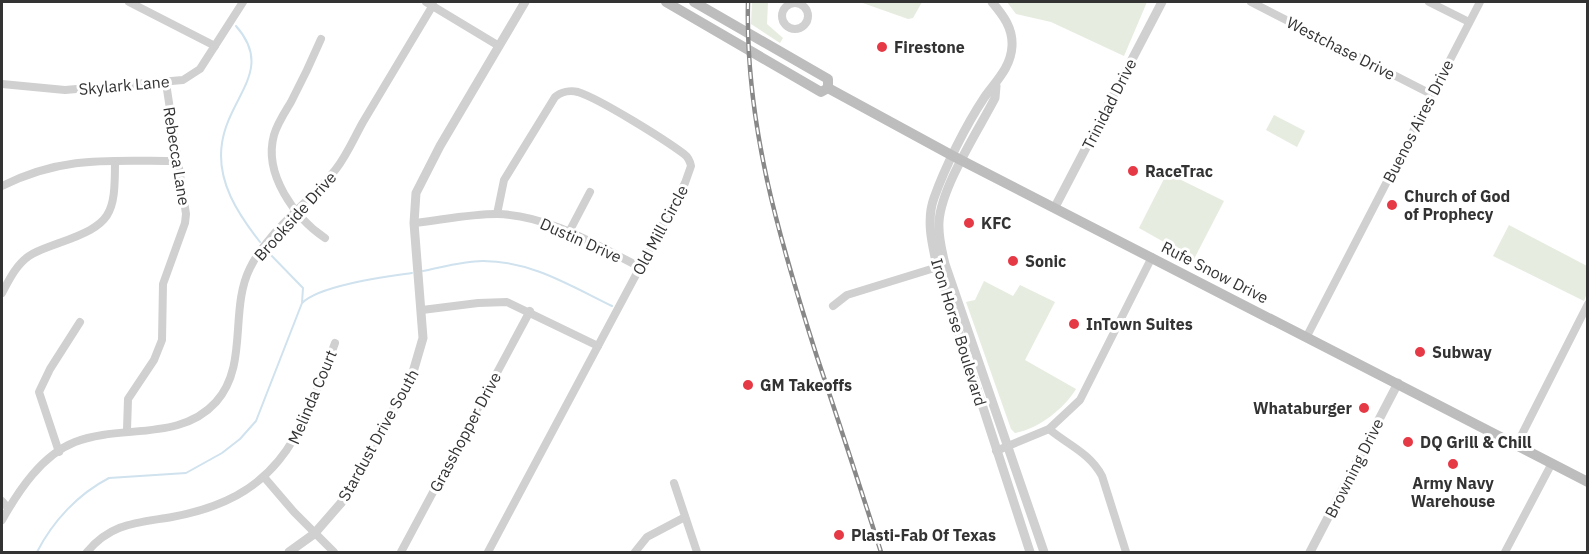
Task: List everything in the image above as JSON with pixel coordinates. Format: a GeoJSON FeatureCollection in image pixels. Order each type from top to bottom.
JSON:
{"type":"FeatureCollection","features":[{"type":"Feature","properties":{"kind":"main road","name":"Rufe Snow Drive"},"geometry":{"type":"LineString","coordinates":[[666,2],[811,87],[821,92],[828,88]]}},
{"type":"Feature","properties":{"kind":"main road","name":"Rufe Snow Drive"},"geometry":{"type":"LineString","coordinates":[[694,2],[828,79],[828,88]]}},
{"type":"Feature","properties":{"kind":"main road","name":"Rufe Snow Drive"},"geometry":{"type":"LineString","coordinates":[[828,88],[958,158],[1587,482]]}},
{"type":"Feature","properties":{"kind":"street"},"geometry":{"type":"LineString","coordinates":[[129,2],[215,46]]}},
{"type":"Feature","properties":{"kind":"street","name":"Skylark Lane"},"geometry":{"type":"LineString","coordinates":[[2,84],[65,90],[166,83],[191,76],[200,69],[243,2]]}},
{"type":"Feature","properties":{"kind":"street","name":"Stardust Drive South"},"geometry":{"type":"LineString","coordinates":[[289,552],[314,534],[328,520],[356,480],[411,379],[421,350],[422,309],[414,223],[416,193],[525,2]]}},
{"type":"Feature","properties":{"kind":"street","name":"Iron Horse Boulevard"},"geometry":{"type":"LineString","coordinates":[[992,2],[1011,28],[1012,47],[1007,66],[996,86],[995,98],[958,158],[940,208],[939,238],[941,265],[996,450],[1030,552]]}},
{"type":"Feature","properties":{"kind":"street","name":"Trinidad Drive"},"geometry":{"type":"LineString","coordinates":[[1055,207],[1162,2]]}},
{"type":"Feature","properties":{"kind":"street","name":"Westchase Drive"},"geometry":{"type":"LineString","coordinates":[[1251,2],[1431,94]]}},
{"type":"Feature","properties":{"kind":"street"},"geometry":{"type":"LineString","coordinates":[[1429,2],[1469,22]]}},
{"type":"Feature","properties":{"kind":"street","name":"Buenos Aires Drive"},"geometry":{"type":"LineString","coordinates":[[1307,336],[1480,2]]}},
{"type":"Feature","properties":{"kind":"street"},"geometry":{"type":"LineString","coordinates":[[430,3],[499,46]]}},
{"type":"Feature","properties":{"kind":"street","name":"Brookside Drive"},"geometry":{"type":"LineString","coordinates":[[2,520],[28,480],[59,452],[75,442],[111,432],[174,427],[199,416],[217,401],[229,381],[238,347],[244,286],[249,269],[268,241],[338,167],[430,3]]}},
{"type":"Feature","properties":{"kind":"street"},"geometry":{"type":"LineString","coordinates":[[321,39],[274,135],[272,148],[275,167],[286,197],[296,214],[325,238]]}},
{"type":"Feature","properties":{"kind":"street","name":"Rebecca Lane"},"geometry":{"type":"LineString","coordinates":[[127,430],[128,399],[154,360],[162,340],[163,284],[185,223],[186,214],[166,83]]}},
{"type":"Feature","properties":{"kind":"street","name":"Old Mill Circle"},"geometry":{"type":"LineString","coordinates":[[488,552],[685,183],[691,166],[689,158],[659,138],[576,92],[566,91],[555,96],[504,180],[497,214]]}},
{"type":"Feature","properties":{"kind":"street"},"geometry":{"type":"LineString","coordinates":[[2,186],[44,167],[97,161],[178,161]]}},
{"type":"Feature","properties":{"kind":"street"},"geometry":{"type":"LineString","coordinates":[[2,293],[20,264],[31,255],[100,225],[114,200],[115,161]]}},
{"type":"Feature","properties":{"kind":"street"},"geometry":{"type":"LineString","coordinates":[[569,232],[590,192]]}},
{"type":"Feature","properties":{"kind":"street","name":"Dustin Drive"},"geometry":{"type":"LineString","coordinates":[[414,223],[497,214],[537,220],[569,232],[640,267]]}},
{"type":"Feature","properties":{"kind":"street"},"geometry":{"type":"LineString","coordinates":[[996,450],[1049,429],[1070,412],[1087,391],[1152,257]]}},
{"type":"Feature","properties":{"kind":"street"},"geometry":{"type":"LineString","coordinates":[[834,306],[847,295],[941,265]]}},
{"type":"Feature","properties":{"kind":"street","name":"Iron Horse Boulevard"},"geometry":{"type":"LineString","coordinates":[[941,265],[1008,446],[1044,552]]}},
{"type":"Feature","properties":{"kind":"street"},"geometry":{"type":"LineString","coordinates":[[422,309],[500,301],[530,311],[598,346]]}},
{"type":"Feature","properties":{"kind":"street"},"geometry":{"type":"LineString","coordinates":[[1517,444],[1585,314],[1587,304]]}},
{"type":"Feature","properties":{"kind":"street","name":"Grasshopper Drive"},"geometry":{"type":"LineString","coordinates":[[400,552],[530,311]]}},
{"type":"Feature","properties":{"kind":"street"},"geometry":{"type":"LineString","coordinates":[[59,452],[39,392],[50,369],[80,322]]}},
{"type":"Feature","properties":{"kind":"street","name":"Melinda Court"},"geometry":{"type":"LineString","coordinates":[[87,552],[109,530],[212,507],[264,477],[288,451],[299,434],[335,343]]}},
{"type":"Feature","properties":{"kind":"street","name":"Browning Drive"},"geometry":{"type":"LineString","coordinates":[[1310,552],[1398,383]]}},
{"type":"Feature","properties":{"kind":"street"},"geometry":{"type":"LineString","coordinates":[[1049,429],[1096,465],[1102,476],[1126,552]]}},
{"type":"Feature","properties":{"kind":"street"},"geometry":{"type":"LineString","coordinates":[[1505,552],[1552,463]]}},
{"type":"Feature","properties":{"kind":"street"},"geometry":{"type":"LineString","coordinates":[[264,477],[314,534],[334,552]]}},
{"type":"Feature","properties":{"kind":"street"},"geometry":{"type":"LineString","coordinates":[[674,483],[698,552]]}},
{"type":"Feature","properties":{"kind":"street"},"geometry":{"type":"LineString","coordinates":[[2,501],[8,508]]}},
{"type":"Feature","properties":{"kind":"street"},"geometry":{"type":"LineString","coordinates":[[635,552],[647,537],[685,517]]}},
{"type":"Feature","properties":{"kind":"shaded area"},"geometry":{"type":"Polygon","coordinates":[[[752,2],[768,2],[767,24],[783,38],[780,43],[751,24],[752,2]]]}},
{"type":"Feature","properties":{"kind":"shaded area"},"geometry":{"type":"Polygon","coordinates":[[[860,2],[922,2],[913,18],[908,19],[860,2]]]}},
{"type":"Feature","properties":{"kind":"shaded area"},"geometry":{"type":"Polygon","coordinates":[[[1007,2],[1147,2],[1124,56],[1051,22],[1016,14],[1007,2]]]}},
{"type":"Feature","properties":{"kind":"shaded area"},"geometry":{"type":"Polygon","coordinates":[[[1274,115],[1305,131],[1297,147],[1266,130],[1274,115]]]}},
{"type":"Feature","properties":{"kind":"shaded area"},"geometry":{"type":"Polygon","coordinates":[[[1167,173],[1224,201],[1194,259],[1139,228],[1167,173]]]}},
{"type":"Feature","properties":{"kind":"shaded area"},"geometry":{"type":"Polygon","coordinates":[[[1509,225],[1587,266],[1587,293],[1584,301],[1493,256],[1509,225]]]}},
{"type":"Feature","properties":{"kind":"shaded area"},"geometry":{"type":"Polygon","coordinates":[[[984,281],[1013,296],[1020,285],[1055,302],[1025,360],[1076,389],[1065,404],[1050,417],[1024,431],[1015,433],[1011,429],[966,302],[975,300],[984,281]]]}},
{"type":"Feature","properties":{"kind":"waterway"},"geometry":{"type":"LineString","coordinates":[[236,26],[247,42],[251,56],[251,70],[226,126],[222,143],[222,171],[230,196],[260,242]]}},
{"type":"Feature","properties":{"kind":"waterway"},"geometry":{"type":"LineString","coordinates":[[267,251],[303,288],[302,303]]}},
{"type":"Feature","properties":{"kind":"waterway"},"geometry":{"type":"LineString","coordinates":[[423,271],[476,261],[501,262],[534,270],[612,306]]}},
{"type":"Feature","properties":{"kind":"waterway"},"geometry":{"type":"LineString","coordinates":[[37,552],[67,509],[87,492],[109,478],[186,473],[222,453],[240,439],[256,421],[302,303],[323,291],[412,273]]}},
{"type":"Feature","properties":{"kind":"railway"},"geometry":{"type":"LineString","coordinates":[[748,2],[752,93],[778,226],[817,357],[881,552]]}},
{"type":"Feature","properties":{"kind":"place","name":"Firestone"},"geometry":{"type":"Point","coordinates":[882,47]}},
{"type":"Feature","properties":{"kind":"place","name":"RaceTrac"},"geometry":{"type":"Point","coordinates":[1133,171]}},
{"type":"Feature","properties":{"kind":"place","name":"Church of God of Prophecy"},"geometry":{"type":"Point","coordinates":[1392,205]}},
{"type":"Feature","properties":{"kind":"place","name":"KFC"},"geometry":{"type":"Point","coordinates":[969,223]}},
{"type":"Feature","properties":{"kind":"place","name":"Sonic"},"geometry":{"type":"Point","coordinates":[1013,261]}},
{"type":"Feature","properties":{"kind":"place","name":"InTown Suites"},"geometry":{"type":"Point","coordinates":[1074,324]}},
{"type":"Feature","properties":{"kind":"place","name":"Subway"},"geometry":{"type":"Point","coordinates":[1420,352]}},
{"type":"Feature","properties":{"kind":"place","name":"GM Takeoffs"},"geometry":{"type":"Point","coordinates":[748,385]}},
{"type":"Feature","properties":{"kind":"place","name":"Whataburger"},"geometry":{"type":"Point","coordinates":[1364,408]}},
{"type":"Feature","properties":{"kind":"place","name":"DQ Grill & Chill"},"geometry":{"type":"Point","coordinates":[1408,442]}},
{"type":"Feature","properties":{"kind":"place","name":"Army Navy Warehouse"},"geometry":{"type":"Point","coordinates":[1453,464]}},
{"type":"Feature","properties":{"kind":"place","name":"Plasti-Fab Of Texas"},"geometry":{"type":"Point","coordinates":[839,535]}}]}
